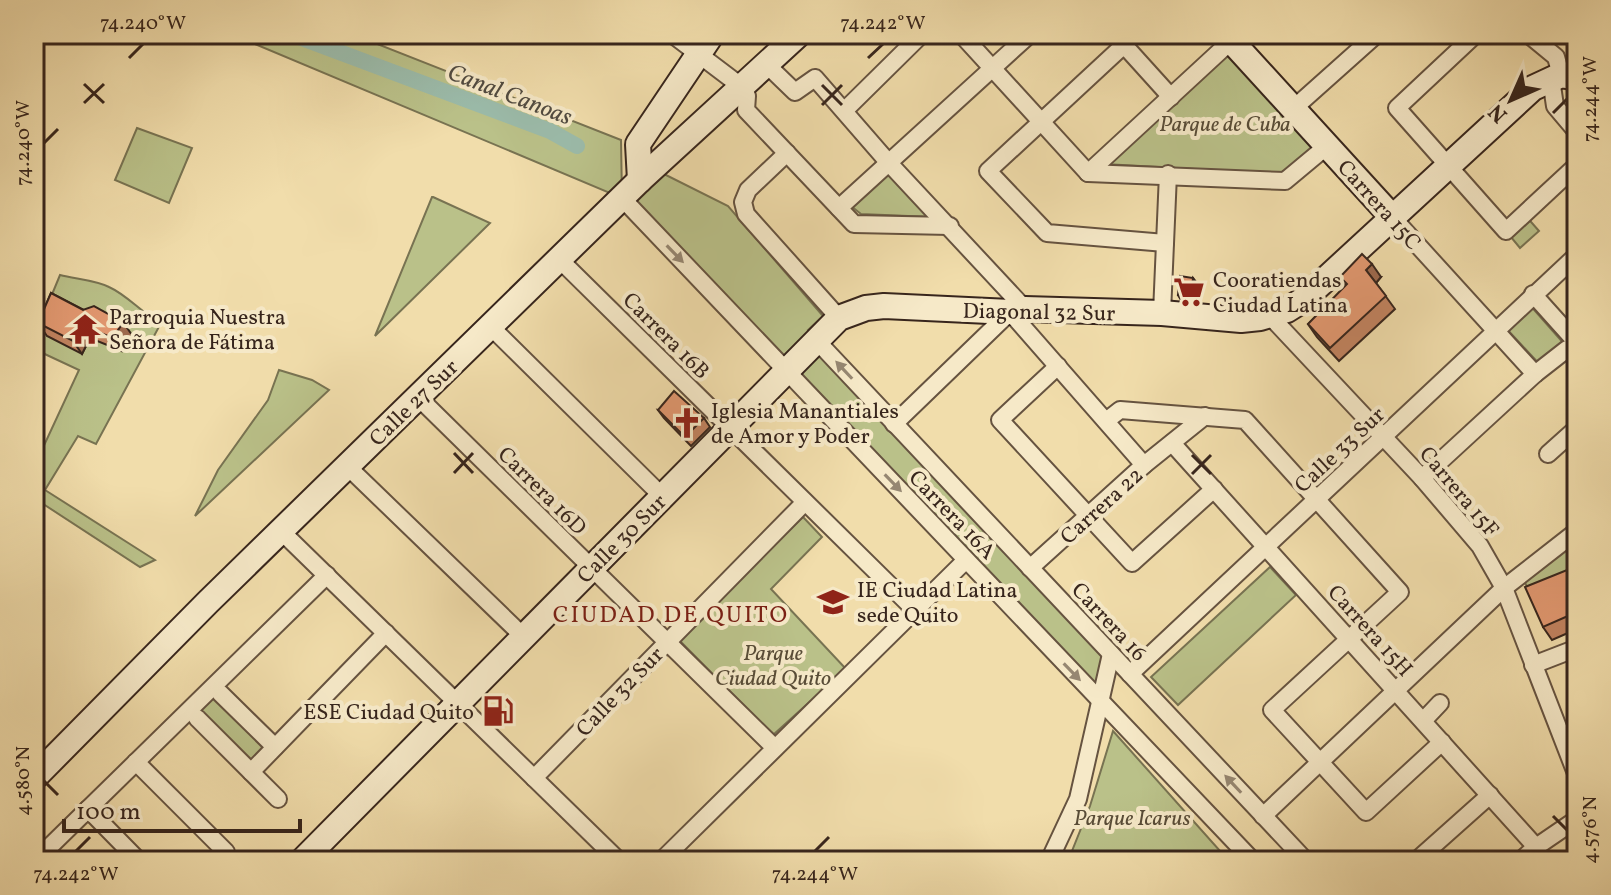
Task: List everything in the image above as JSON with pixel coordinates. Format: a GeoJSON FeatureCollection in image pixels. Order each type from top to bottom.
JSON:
{"type":"FeatureCollection","features":[{"type":"Feature","properties":{"kind":"street"},"geometry":{"type":"LineString","coordinates":[[672,34],[706,44],[742,87],[747,96],[746,110],[854,224],[950,226]]}},
{"type":"Feature","properties":{"kind":"street"},"geometry":{"type":"LineString","coordinates":[[845,110],[922,34]]}},
{"type":"Feature","properties":{"kind":"street"},"geometry":{"type":"LineString","coordinates":[[961,34],[1088,173],[1285,181],[1327,146]]}},
{"type":"Feature","properties":{"kind":"street"},"geometry":{"type":"LineString","coordinates":[[839,208],[1030,34]]}},
{"type":"Feature","properties":{"kind":"street"},"geometry":{"type":"LineString","coordinates":[[1293,109],[1377,34]]}},
{"type":"Feature","properties":{"kind":"street"},"geometry":{"type":"LineString","coordinates":[[1476,34],[1397,108],[1506,231],[1577,165]]}},
{"type":"Feature","properties":{"kind":"street"},"geometry":{"type":"LineString","coordinates":[[1528,34],[1556,57],[1563,77],[1555,106],[1577,132]]}},
{"type":"Feature","properties":{"kind":"street","name":"Calle 27 Sur"},"geometry":{"type":"LineString","coordinates":[[34,778],[490,326],[640,180],[766,64],[786,38]]}},
{"type":"Feature","properties":{"kind":"street"},"geometry":{"type":"LineString","coordinates":[[1088,173],[1171,97],[1228,38]]}},
{"type":"Feature","properties":{"kind":"street","name":"Carrera 15C"},"geometry":{"type":"LineString","coordinates":[[1228,38],[1535,374]]}},
{"type":"Feature","properties":{"kind":"street"},"geometry":{"type":"LineString","coordinates":[[640,180],[638,144],[706,44]]}},
{"type":"Feature","properties":{"kind":"street"},"geometry":{"type":"LineString","coordinates":[[1165,243],[1047,233],[988,171],[1124,45],[1171,97]]}},
{"type":"Feature","properties":{"kind":"street"},"geometry":{"type":"LineString","coordinates":[[766,64],[795,92],[815,78],[888,162],[950,226],[1058,366],[1144,465]]}},
{"type":"Feature","properties":{"kind":"street"},"geometry":{"type":"LineString","coordinates":[[1270,316],[1303,300],[1522,97],[1563,77]]}},
{"type":"Feature","properties":{"kind":"street"},"geometry":{"type":"LineString","coordinates":[[787,153],[748,190],[743,202],[746,214],[839,318]]}},
{"type":"Feature","properties":{"kind":"street"},"geometry":{"type":"LineString","coordinates":[[1162,313],[1168,174]]}},
{"type":"Feature","properties":{"kind":"street","name":"Carrera 16A"},"geometry":{"type":"LineString","coordinates":[[622,198],[1253,861]]}},
{"type":"Feature","properties":{"kind":"street","name":"Calle 33 Sur"},"geometry":{"type":"LineString","coordinates":[[1130,674],[1577,255]]}},
{"type":"Feature","properties":{"kind":"street","name":"Carrera 16B"},"geometry":{"type":"LineString","coordinates":[[559,259],[915,610]]}},
{"type":"Feature","properties":{"kind":"street"},"geometry":{"type":"LineString","coordinates":[[1533,294],[1576,351]]}},
{"type":"Feature","properties":{"kind":"street","name":"Diagonal 32 Sur"},"geometry":{"type":"LineString","coordinates":[[839,318],[866,308],[884,306],[1162,313],[1241,320],[1270,316]]}},
{"type":"Feature","properties":{"kind":"street"},"geometry":{"type":"LineString","coordinates":[[894,424],[1017,310]]}},
{"type":"Feature","properties":{"kind":"street","name":"Carrera 15F"},"geometry":{"type":"LineString","coordinates":[[1270,316],[1422,478],[1480,546],[1504,588],[1577,776]]}},
{"type":"Feature","properties":{"kind":"street","name":"Calle 30 Sur"},"geometry":{"type":"LineString","coordinates":[[302,861],[839,318]]}},
{"type":"Feature","properties":{"kind":"street"},"geometry":{"type":"LineString","coordinates":[[490,326],[663,497]]}},
{"type":"Feature","properties":{"kind":"street","name":"Carrera 16"},"geometry":{"type":"LineString","coordinates":[[817,341],[1306,861]]}},
{"type":"Feature","properties":{"kind":"street"},"geometry":{"type":"LineString","coordinates":[[1422,478],[1535,374],[1567,349],[1576,351]]}},
{"type":"Feature","properties":{"kind":"street"},"geometry":{"type":"LineString","coordinates":[[1058,366],[1000,420],[1132,563],[1214,489]]}},
{"type":"Feature","properties":{"kind":"street","name":"Carrera 16D"},"geometry":{"type":"LineString","coordinates":[[418,397],[775,748]]}},
{"type":"Feature","properties":{"kind":"street"},"geometry":{"type":"LineString","coordinates":[[1106,421],[1120,410],[1245,420],[1400,592],[1272,710],[1366,812],[1442,742]]}},
{"type":"Feature","properties":{"kind":"street","name":"Carrera 22"},"geometry":{"type":"LineString","coordinates":[[1030,568],[1144,465],[1205,416]]}},
{"type":"Feature","properties":{"kind":"street"},"geometry":{"type":"LineString","coordinates":[[1548,454],[1577,428]]}},
{"type":"Feature","properties":{"kind":"street","name":"Carrera 15H"},"geometry":{"type":"LineString","coordinates":[[1172,443],[1536,847]]}},
{"type":"Feature","properties":{"kind":"street"},"geometry":{"type":"LineString","coordinates":[[347,466],[524,637]]}},
{"type":"Feature","properties":{"kind":"street","name":"Calle 32 Sur"},"geometry":{"type":"LineString","coordinates":[[534,778],[805,502]]}},
{"type":"Feature","properties":{"kind":"street"},"geometry":{"type":"LineString","coordinates":[[281,531],[619,861]]}},
{"type":"Feature","properties":{"kind":"street"},"geometry":{"type":"LineString","coordinates":[[1263,816],[1504,588],[1577,531]]}},
{"type":"Feature","properties":{"kind":"street"},"geometry":{"type":"LineString","coordinates":[[661,861],[966,560]]}},
{"type":"Feature","properties":{"kind":"street"},"geometry":{"type":"LineString","coordinates":[[37,860],[327,575]]}},
{"type":"Feature","properties":{"kind":"street"},"geometry":{"type":"LineString","coordinates":[[251,772],[386,633]]}},
{"type":"Feature","properties":{"kind":"street"},"geometry":{"type":"LineString","coordinates":[[1533,665],[1577,648]]}},
{"type":"Feature","properties":{"kind":"street"},"geometry":{"type":"LineString","coordinates":[[1049,861],[1078,799],[1111,654]]}},
{"type":"Feature","properties":{"kind":"street"},"geometry":{"type":"LineString","coordinates":[[220,693],[275,747]]}},
{"type":"Feature","properties":{"kind":"street"},"geometry":{"type":"LineString","coordinates":[[1423,721],[1440,703]]}},
{"type":"Feature","properties":{"kind":"street"},"geometry":{"type":"LineString","coordinates":[[197,718],[278,799]]}},
{"type":"Feature","properties":{"kind":"street"},"geometry":{"type":"LineString","coordinates":[[136,762],[226,852]]}},
{"type":"Feature","properties":{"kind":"street"},"geometry":{"type":"LineString","coordinates":[[1416,861],[1490,795]]}},
{"type":"Feature","properties":{"kind":"street"},"geometry":{"type":"LineString","coordinates":[[88,809],[139,861]]}},
{"type":"Feature","properties":{"kind":"street"},"geometry":{"type":"LineString","coordinates":[[1520,861],[1577,819]]}},
{"type":"Feature","properties":{"kind":"green space"},"geometry":{"type":"Polygon","coordinates":[[[231,34],[352,34],[621,140],[622,197],[654,169],[728,206],[823,316],[808,330],[817,341],[1111,654],[1094,689],[622,198],[231,34]]]}},
{"type":"Feature","properties":{"kind":"green space","name":"Parque de Cuba"},"geometry":{"type":"Polygon","coordinates":[[[1229,54],[1313,148],[1284,174],[1104,164],[1229,54]]]}},
{"type":"Feature","properties":{"kind":"green space"},"geometry":{"type":"Polygon","coordinates":[[[137,128],[192,148],[169,203],[115,180],[137,128]]]}},
{"type":"Feature","properties":{"kind":"green space"},"geometry":{"type":"Polygon","coordinates":[[[889,173],[932,217],[861,214],[851,206],[889,173]]]}},
{"type":"Feature","properties":{"kind":"green space"},"geometry":{"type":"Polygon","coordinates":[[[432,197],[490,223],[375,336],[432,197]]]}},
{"type":"Feature","properties":{"kind":"green space"},"geometry":{"type":"Polygon","coordinates":[[[1524,214],[1539,231],[1520,248],[1506,231],[1524,214]]]}},
{"type":"Feature","properties":{"kind":"green space"},"geometry":{"type":"Polygon","coordinates":[[[60,275],[109,287],[161,323],[96,444],[78,436],[45,490],[155,560],[140,567],[34,498],[34,467],[79,370],[34,349],[34,338],[60,275]]]}},
{"type":"Feature","properties":{"kind":"green space"},"geometry":{"type":"Polygon","coordinates":[[[1529,304],[1566,346],[1543,368],[1504,326],[1529,304]]]}},
{"type":"Feature","properties":{"kind":"green space"},"geometry":{"type":"Polygon","coordinates":[[[279,370],[312,380],[329,390],[195,516],[218,470],[268,400],[279,370]]]}},
{"type":"Feature","properties":{"kind":"green space","name":"Parque Ciudad Quito"},"geometry":{"type":"Polygon","coordinates":[[[803,517],[822,537],[771,589],[846,669],[773,735],[678,639],[803,517]]]}},
{"type":"Feature","properties":{"kind":"green space"},"geometry":{"type":"Polygon","coordinates":[[[1577,538],[1577,574],[1532,596],[1523,579],[1577,538]]]}},
{"type":"Feature","properties":{"kind":"green space"},"geometry":{"type":"Polygon","coordinates":[[[1270,567],[1296,595],[1178,705],[1151,677],[1270,567]]]}},
{"type":"Feature","properties":{"kind":"green space"},"geometry":{"type":"Polygon","coordinates":[[[216,694],[269,746],[250,765],[198,713],[216,694]]]}},
{"type":"Feature","properties":{"kind":"green space","name":"Parque Icarus"},"geometry":{"type":"Polygon","coordinates":[[[1113,731],[1229,861],[1068,861],[1090,806],[1113,731]]]}},
{"type":"Feature","properties":{"kind":"building"},"geometry":{"type":"Polygon","coordinates":[[[1362,254],[1372,264],[1366,270],[1386,296],[1330,348],[1308,324],[1347,284],[1340,277],[1362,254]]]}},
{"type":"Feature","properties":{"kind":"building"},"geometry":{"type":"Polygon","coordinates":[[[1180,276],[1193,278],[1191,296],[1178,295],[1180,276]]]}},
{"type":"Feature","properties":{"kind":"building"},"geometry":{"type":"Polygon","coordinates":[[[51,293],[83,310],[94,306],[123,322],[113,338],[81,325],[73,341],[38,323],[51,293]]]}},
{"type":"Feature","properties":{"kind":"building","name":"Iglesia Manantiales de Amor y Poder"},"geometry":{"type":"Polygon","coordinates":[[[674,391],[704,418],[685,437],[658,410],[674,391]]]}},
{"type":"Feature","properties":{"kind":"building"},"geometry":{"type":"Polygon","coordinates":[[[1577,566],[1577,612],[1543,627],[1525,587],[1577,566]]]}},
{"type":"Feature","properties":{"kind":"waterway","name":"Canal Canoas"},"geometry":{"type":"LineString","coordinates":[[291,34],[550,131],[577,146]]}},
{"type":"Feature","properties":{"kind":"place","name":"Cooratiendas Ciudad Latina"},"geometry":{"type":"Point","coordinates":[1189,292]}},
{"type":"Feature","properties":{"kind":"place","name":"Parroquia Nuestra Señora de Fátima"},"geometry":{"type":"Point","coordinates":[85,329]}},
{"type":"Feature","properties":{"kind":"place","name":"Iglesia Manantiales de Amor y Poder"},"geometry":{"type":"Point","coordinates":[687,423]}},
{"type":"Feature","properties":{"kind":"place","name":"IE Ciudad Latina sede Quito"},"geometry":{"type":"Point","coordinates":[833,602]}},
{"type":"Feature","properties":{"kind":"place","name":"ESE Ciudad Quito"},"geometry":{"type":"Point","coordinates":[498,711]}},
{"type":"Feature","properties":{"kind":"district","name":"CIUDAD DE QUITO"},"geometry":{"type":"Point","coordinates":[671,614]}}]}
